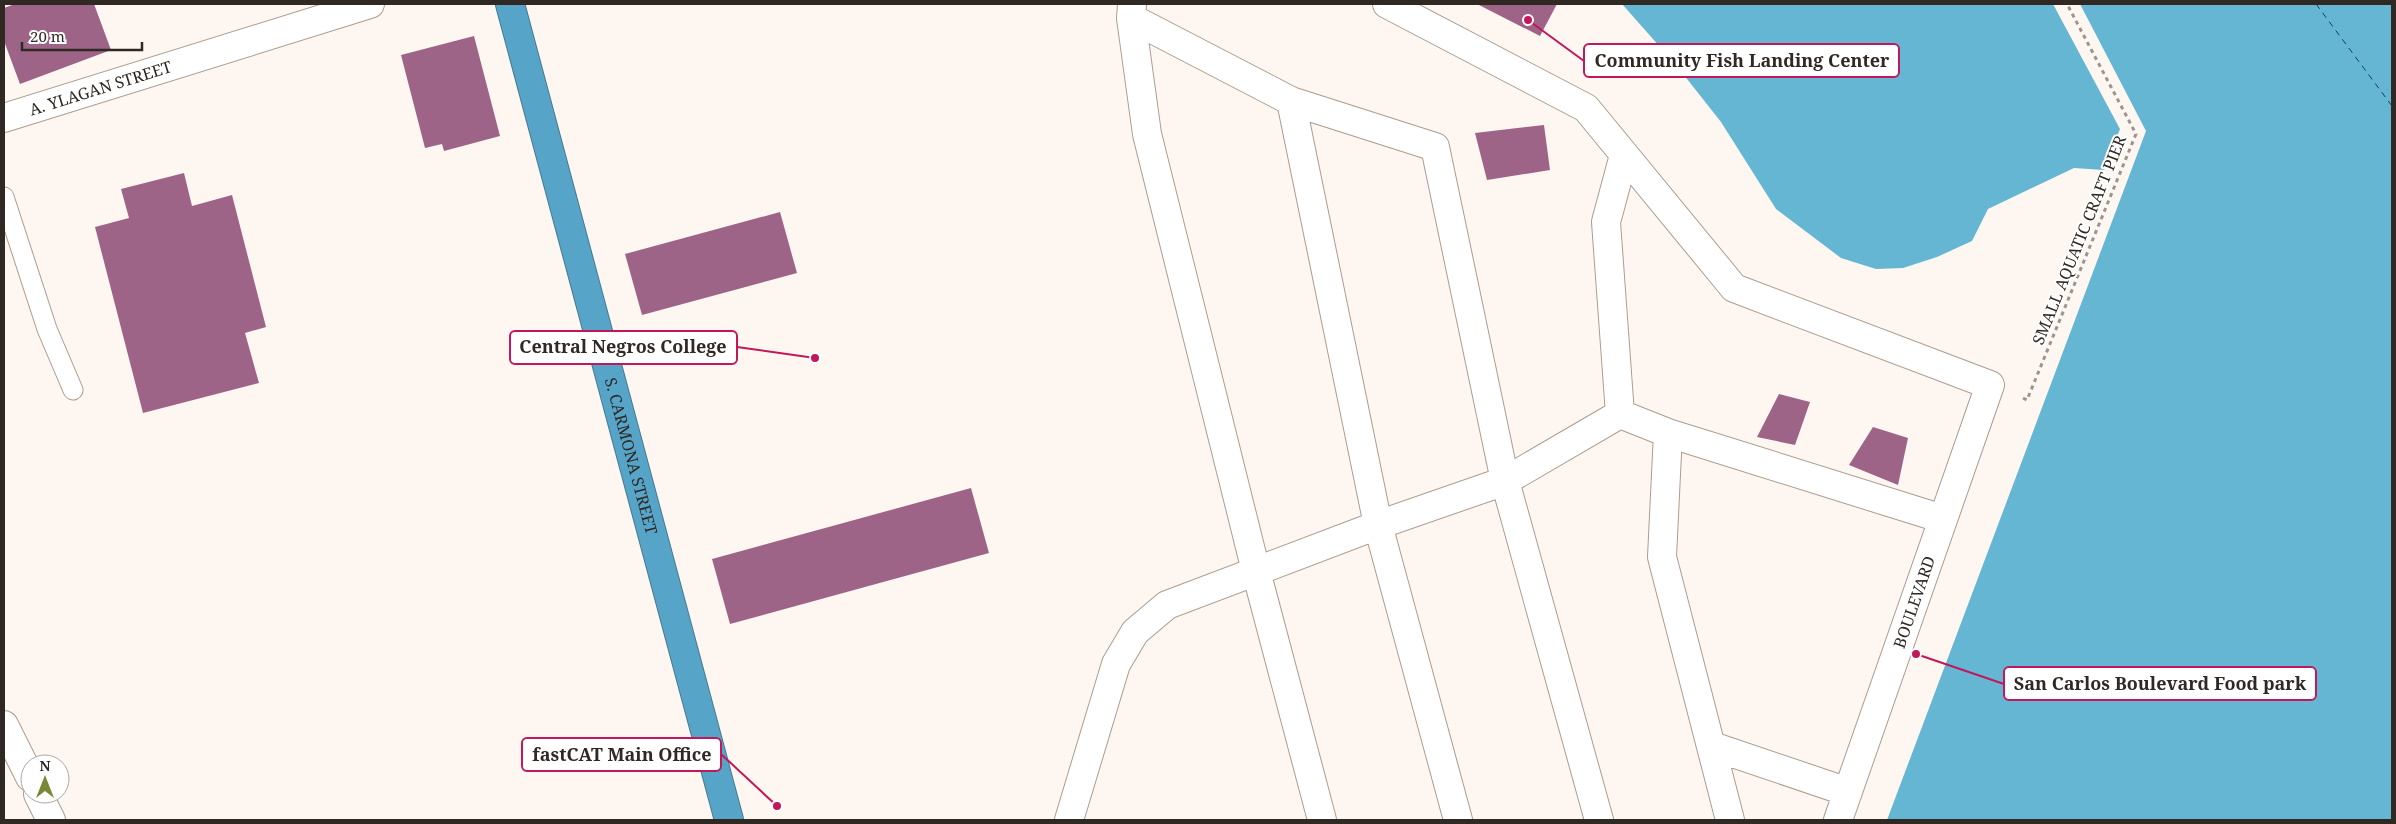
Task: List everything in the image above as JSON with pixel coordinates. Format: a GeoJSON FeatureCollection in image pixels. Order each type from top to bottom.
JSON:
{"type":"FeatureCollection","features":[{"type":"Feature","properties":{"kind":"highway","name":"S. CARMONA STREET"},"geometry":{"type":"LineString","coordinates":[[510,4],[729,820]]}},
{"type":"Feature","properties":{"kind":"street","name":"A. YLAGAN STREET"},"geometry":{"type":"LineString","coordinates":[[4,118],[370,4]]}},
{"type":"Feature","properties":{"kind":"street"},"geometry":{"type":"LineString","coordinates":[[1387,4],[1586,108],[1734,288],[1990,385]]}},
{"type":"Feature","properties":{"kind":"street"},"geometry":{"type":"LineString","coordinates":[[1132,11],[1292,100],[1435,147],[1505,480],[1599,820]]}},
{"type":"Feature","properties":{"kind":"street"},"geometry":{"type":"LineString","coordinates":[[1132,11],[1147,134],[1256,571],[1322,820]]}},
{"type":"Feature","properties":{"kind":"street"},"geometry":{"type":"LineString","coordinates":[[1292,100],[1378,525],[1458,820]]}},
{"type":"Feature","properties":{"kind":"street"},"geometry":{"type":"LineString","coordinates":[[1620,414],[1606,222],[1624,155]]}},
{"type":"Feature","properties":{"kind":"street","name":"BOULEVARD"},"geometry":{"type":"LineString","coordinates":[[1838,820],[1990,385]]}},
{"type":"Feature","properties":{"kind":"street"},"geometry":{"type":"LineString","coordinates":[[1069,820],[1116,664],[1135,632],[1168,605],[1378,525],[1505,480],[1620,414]]}},
{"type":"Feature","properties":{"kind":"street"},"geometry":{"type":"LineString","coordinates":[[1620,414],[1668,433],[1942,519]]}},
{"type":"Feature","properties":{"kind":"street"},"geometry":{"type":"LineString","coordinates":[[1668,433],[1662,557],[1730,820]]}},
{"type":"Feature","properties":{"kind":"street"},"geometry":{"type":"LineString","coordinates":[[4,725],[20,757]]}},
{"type":"Feature","properties":{"kind":"street"},"geometry":{"type":"LineString","coordinates":[[1712,746],[1848,792]]}},
{"type":"Feature","properties":{"kind":"street"},"geometry":{"type":"LineString","coordinates":[[43,804],[51,820]]}},
{"type":"Feature","properties":{"kind":"lane"},"geometry":{"type":"LineString","coordinates":[[4,197],[47,329],[73,390]]}},
{"type":"Feature","properties":{"kind":"path","name":"SMALL AQUATIC CRAFT PIER"},"geometry":{"type":"LineString","coordinates":[[1990,385],[2027,400],[2136,134],[2067,4]]}},
{"type":"Feature","properties":{"kind":"water"},"geometry":{"type":"Polygon","coordinates":[[[1622,4],[2053,4],[2120,129],[2104,170],[2074,168],[1988,209],[1972,241],[1937,257],[1903,268],[1876,269],[1841,258],[1776,209],[1721,122],[1676,65],[1622,4]]]}},
{"type":"Feature","properties":{"kind":"water"},"geometry":{"type":"Polygon","coordinates":[[[2080,4],[2392,4],[2392,820],[1887,820],[2146,131],[2080,4]]]}},
{"type":"Feature","properties":{"kind":"building"},"geometry":{"type":"Polygon","coordinates":[[[15,4],[94,4],[111,50],[20,84],[4,41],[4,8],[15,4]]]}},
{"type":"Feature","properties":{"kind":"building"},"geometry":{"type":"Polygon","coordinates":[[[1477,4],[1557,4],[1540,36],[1477,4]]]}},
{"type":"Feature","properties":{"kind":"building"},"geometry":{"type":"Polygon","coordinates":[[[474,36],[500,136],[444,151],[442,144],[425,148],[401,55],[474,36]]]}},
{"type":"Feature","properties":{"kind":"building"},"geometry":{"type":"Polygon","coordinates":[[[1544,125],[1550,170],[1487,180],[1475,133],[1544,125]]]}},
{"type":"Feature","properties":{"kind":"building"},"geometry":{"type":"Polygon","coordinates":[[[184,173],[192,206],[232,195],[266,327],[245,333],[259,383],[143,413],[95,227],[129,218],[121,189],[184,173]]]}},
{"type":"Feature","properties":{"kind":"building"},"geometry":{"type":"Polygon","coordinates":[[[780,212],[797,273],[642,315],[625,254],[780,212]]]}},
{"type":"Feature","properties":{"kind":"building"},"geometry":{"type":"Polygon","coordinates":[[[1779,394],[1810,402],[1795,445],[1757,437],[1779,394]]]}},
{"type":"Feature","properties":{"kind":"building"},"geometry":{"type":"Polygon","coordinates":[[[1873,427],[1908,438],[1898,485],[1849,465],[1873,427]]]}},
{"type":"Feature","properties":{"kind":"building"},"geometry":{"type":"Polygon","coordinates":[[[971,488],[989,553],[730,624],[712,559],[971,488]]]}},
{"type":"Feature","properties":{"kind":"ferry route"},"geometry":{"type":"LineString","coordinates":[[2316,4],[2392,106]]}},
{"type":"Feature","properties":{"kind":"place","name":"Community Fish Landing Center"},"geometry":{"type":"Point","coordinates":[1528,20]}},
{"type":"Feature","properties":{"kind":"place","name":"Central Negros College"},"geometry":{"type":"Point","coordinates":[815,358]}},
{"type":"Feature","properties":{"kind":"place","name":"San Carlos Boulevard Food park"},"geometry":{"type":"Point","coordinates":[1916,654]}},
{"type":"Feature","properties":{"kind":"place","name":"fastCAT Main Office"},"geometry":{"type":"Point","coordinates":[777,806]}}]}
